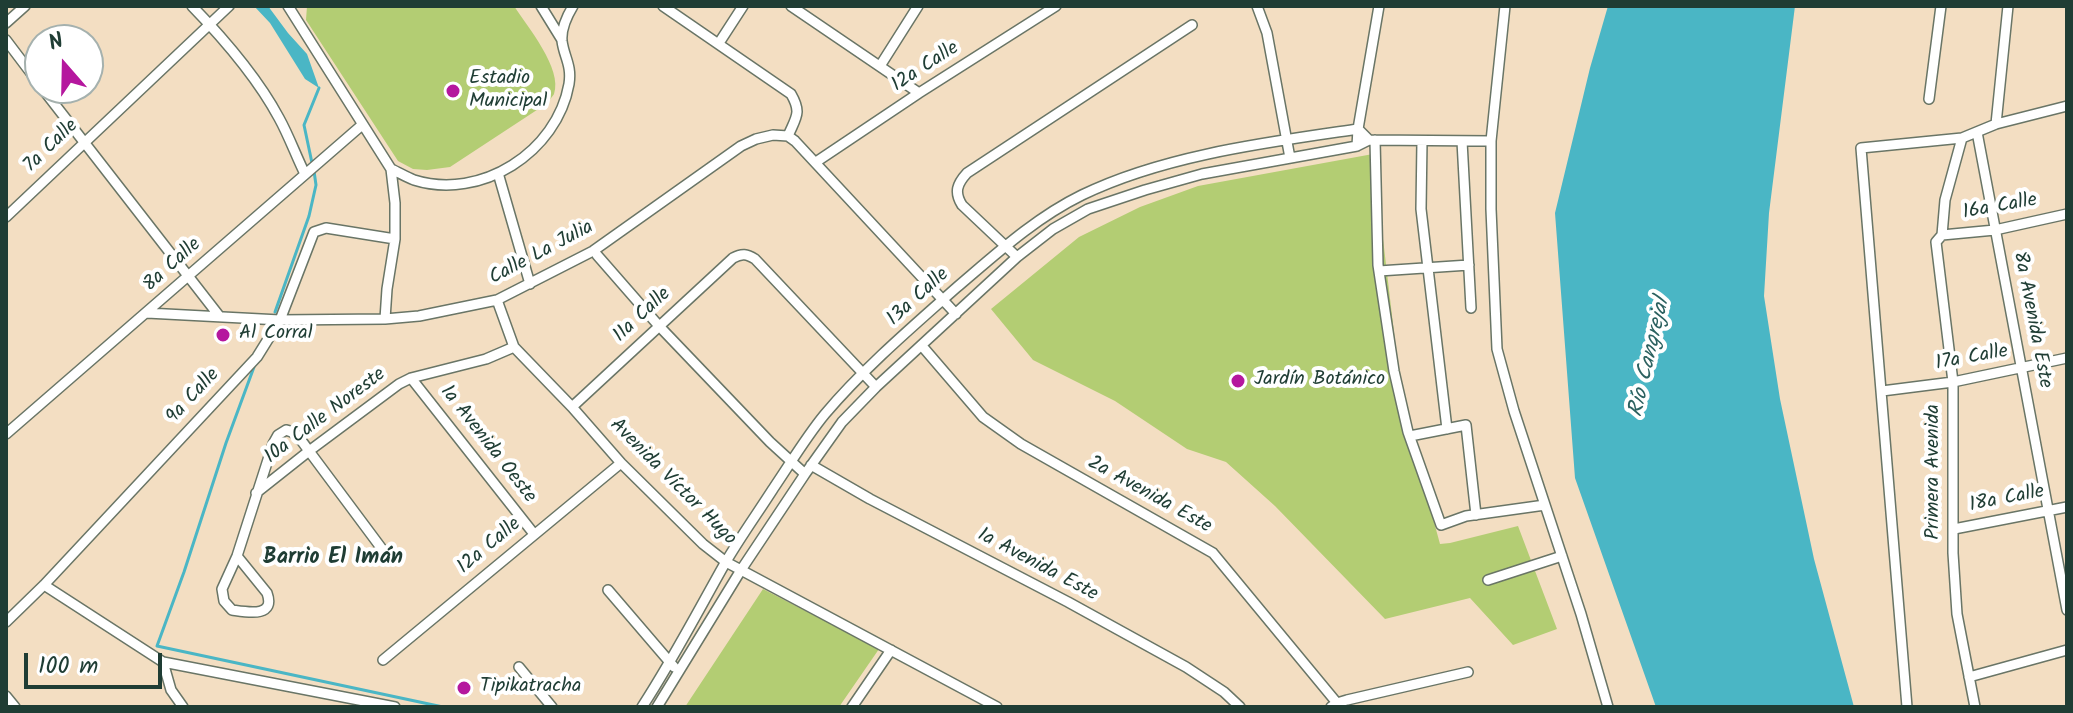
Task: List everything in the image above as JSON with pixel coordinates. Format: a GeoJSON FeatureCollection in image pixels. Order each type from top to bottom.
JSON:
{"type":"FeatureCollection","features":[{"type":"Feature","properties":{"kind":"street"},"geometry":{"type":"LineString","coordinates":[[6,23],[25,6]]}},
{"type":"Feature","properties":{"kind":"street"},"geometry":{"type":"LineString","coordinates":[[192,6],[263,92],[305,174]]}},
{"type":"Feature","properties":{"kind":"street","name":"7a Calle"},"geometry":{"type":"LineString","coordinates":[[6,217],[229,6]]}},
{"type":"Feature","properties":{"kind":"street"},"geometry":{"type":"LineString","coordinates":[[288,6],[391,169],[395,239],[385,319]]}},
{"type":"Feature","properties":{"kind":"street"},"geometry":{"type":"LineString","coordinates":[[391,169],[414,180],[464,183],[498,173],[523,160],[545,139],[561,110],[569,83],[570,63],[562,40],[541,6]]}},
{"type":"Feature","properties":{"kind":"street"},"geometry":{"type":"LineString","coordinates":[[562,40],[573,6]]}},
{"type":"Feature","properties":{"kind":"street"},"geometry":{"type":"LineString","coordinates":[[663,6],[791,94],[798,105],[797,116],[788,136],[816,162],[956,314]]}},
{"type":"Feature","properties":{"kind":"street"},"geometry":{"type":"LineString","coordinates":[[719,43],[743,6]]}},
{"type":"Feature","properties":{"kind":"street"},"geometry":{"type":"LineString","coordinates":[[791,6],[919,93]]}},
{"type":"Feature","properties":{"kind":"street"},"geometry":{"type":"LineString","coordinates":[[880,66],[918,6]]}},
{"type":"Feature","properties":{"kind":"street"},"geometry":{"type":"LineString","coordinates":[[1257,6],[1267,33],[1290,158]]}},
{"type":"Feature","properties":{"kind":"street"},"geometry":{"type":"LineString","coordinates":[[1357,146],[1379,6]]}},
{"type":"Feature","properties":{"kind":"street"},"geometry":{"type":"LineString","coordinates":[[1505,6],[1491,141],[1497,349],[1608,707]]}},
{"type":"Feature","properties":{"kind":"street"},"geometry":{"type":"LineString","coordinates":[[1929,99],[1941,6]]}},
{"type":"Feature","properties":{"kind":"street"},"geometry":{"type":"LineString","coordinates":[[1996,124],[2008,6]]}},
{"type":"Feature","properties":{"kind":"street","name":"12a Calle"},"geometry":{"type":"LineString","coordinates":[[816,162],[1054,7]]}},
{"type":"Feature","properties":{"kind":"street"},"geometry":{"type":"LineString","coordinates":[[1017,257],[962,205],[957,197],[960,180],[1192,25]]}},
{"type":"Feature","properties":{"kind":"street"},"geometry":{"type":"LineString","coordinates":[[6,40],[24,64]]}},
{"type":"Feature","properties":{"kind":"street"},"geometry":{"type":"LineString","coordinates":[[54,104],[220,317]]}},
{"type":"Feature","properties":{"kind":"street"},"geometry":{"type":"LineString","coordinates":[[1907,707],[1861,148],[1962,138],[1996,124],[2067,106]]}},
{"type":"Feature","properties":{"kind":"street","name":"8a Calle"},"geometry":{"type":"LineString","coordinates":[[6,434],[362,125]]}},
{"type":"Feature","properties":{"kind":"street"},"geometry":{"type":"LineString","coordinates":[[1358,129],[1372,140],[1379,271],[1394,371],[1410,436],[1441,525],[1476,515],[1545,505]]}},
{"type":"Feature","properties":{"kind":"street","name":"13a Calle"},"geometry":{"type":"LineString","coordinates":[[642,707],[670,664],[726,562],[790,462],[825,415],[863,374],[1005,245],[1043,217],[1083,195],[1140,172],[1286,139],[1358,129]]}},
{"type":"Feature","properties":{"kind":"street","name":"8a Avenida Este"},"geometry":{"type":"LineString","coordinates":[[1977,132],[2067,610]]}},
{"type":"Feature","properties":{"kind":"street","name":"Calle La Julia"},"geometry":{"type":"LineString","coordinates":[[147,313],[280,320],[385,319],[419,316],[497,300],[593,251],[741,146],[773,135],[788,136]]}},
{"type":"Feature","properties":{"kind":"street","name":"Primera Avenida"},"geometry":{"type":"LineString","coordinates":[[1962,138],[1945,200],[1940,236],[1936,242],[1953,382],[1953,553],[1957,614],[1975,707]]}},
{"type":"Feature","properties":{"kind":"street","name":"13a Calle"},"geometry":{"type":"LineString","coordinates":[[657,707],[741,570],[842,422],[1017,257],[1053,229],[1088,209],[1202,174],[1357,146],[1372,140],[1491,141]]}},
{"type":"Feature","properties":{"kind":"street"},"geometry":{"type":"LineString","coordinates":[[1422,141],[1421,209],[1447,429]]}},
{"type":"Feature","properties":{"kind":"street"},"geometry":{"type":"LineString","coordinates":[[1462,141],[1471,308]]}},
{"type":"Feature","properties":{"kind":"street"},"geometry":{"type":"LineString","coordinates":[[1140,172],[1145,190]]}},
{"type":"Feature","properties":{"kind":"street"},"geometry":{"type":"LineString","coordinates":[[498,173],[530,284]]}},
{"type":"Feature","properties":{"kind":"street","name":"16a Calle"},"geometry":{"type":"LineString","coordinates":[[1940,236],[1995,230],[2067,214]]}},
{"type":"Feature","properties":{"kind":"street","name":"9a Calle"},"geometry":{"type":"LineString","coordinates":[[6,622],[257,357],[280,320],[314,232],[326,228],[395,239]]}},
{"type":"Feature","properties":{"kind":"street","name":"11a Calle"},"geometry":{"type":"LineString","coordinates":[[572,407],[740,254],[748,254],[755,259],[863,374]]}},
{"type":"Feature","properties":{"kind":"street","name":"1a Avenida Este"},"geometry":{"type":"LineString","coordinates":[[597,255],[659,326],[790,462],[870,499],[1068,602],[1186,667],[1224,692],[1240,707]]}},
{"type":"Feature","properties":{"kind":"street"},"geometry":{"type":"LineString","coordinates":[[1379,271],[1469,265]]}},
{"type":"Feature","properties":{"kind":"street","name":"Avenida Víctor Hugo"},"geometry":{"type":"LineString","coordinates":[[497,300],[514,347],[621,463],[703,544],[726,562],[997,707]]}},
{"type":"Feature","properties":{"kind":"street","name":"2a Avenida Este"},"geometry":{"type":"LineString","coordinates":[[922,346],[983,417],[1021,444],[1213,553],[1334,705]]}},
{"type":"Feature","properties":{"kind":"street","name":"10a Calle Noreste"},"geometry":{"type":"LineString","coordinates":[[256,494],[387,392],[411,378],[486,359],[514,347]]}},
{"type":"Feature","properties":{"kind":"street","name":"17a Calle"},"geometry":{"type":"LineString","coordinates":[[1882,391],[1953,382],[2067,358]]}},
{"type":"Feature","properties":{"kind":"street"},"geometry":{"type":"LineString","coordinates":[[863,374],[876,387]]}},
{"type":"Feature","properties":{"kind":"street","name":"1a Avenida Oeste"},"geometry":{"type":"LineString","coordinates":[[411,378],[534,534]]}},
{"type":"Feature","properties":{"kind":"street"},"geometry":{"type":"LineString","coordinates":[[1410,436],[1466,425],[1476,515]]}},
{"type":"Feature","properties":{"kind":"street"},"geometry":{"type":"LineString","coordinates":[[237,556],[270,599],[262,611],[232,610],[224,601],[222,589],[237,556],[273,444],[278,435],[286,430],[298,436],[385,553]]}},
{"type":"Feature","properties":{"kind":"street","name":"12a Calle"},"geometry":{"type":"LineString","coordinates":[[383,660],[621,463]]}},
{"type":"Feature","properties":{"kind":"street","name":"18a Calle"},"geometry":{"type":"LineString","coordinates":[[1954,529],[2067,507]]}},
{"type":"Feature","properties":{"kind":"street"},"geometry":{"type":"LineString","coordinates":[[1488,580],[1562,556]]}},
{"type":"Feature","properties":{"kind":"street"},"geometry":{"type":"LineString","coordinates":[[44,585],[163,662],[395,707]]}},
{"type":"Feature","properties":{"kind":"street"},"geometry":{"type":"LineString","coordinates":[[608,590],[670,664],[680,671]]}},
{"type":"Feature","properties":{"kind":"street"},"geometry":{"type":"LineString","coordinates":[[852,707],[891,650]]}},
{"type":"Feature","properties":{"kind":"street"},"geometry":{"type":"LineString","coordinates":[[1969,677],[2067,650]]}},
{"type":"Feature","properties":{"kind":"street"},"geometry":{"type":"LineString","coordinates":[[163,662],[171,690],[183,707]]}},
{"type":"Feature","properties":{"kind":"street"},"geometry":{"type":"LineString","coordinates":[[519,667],[552,707]]}},
{"type":"Feature","properties":{"kind":"street"},"geometry":{"type":"LineString","coordinates":[[1334,705],[1468,672]]}},
{"type":"Feature","properties":{"kind":"street"},"geometry":{"type":"LineString","coordinates":[[6,696],[15,707]]}},
{"type":"Feature","properties":{"kind":"green space","name":"Estadio Municipal"},"geometry":{"type":"Polygon","coordinates":[[[307,6],[514,6],[549,60],[555,84],[554,94],[546,104],[450,167],[413,169],[398,161],[306,20],[307,6]]]}},
{"type":"Feature","properties":{"kind":"green space","name":"Jardín Botánico"},"geometry":{"type":"Polygon","coordinates":[[[1373,154],[1397,358],[1420,471],[1440,544],[1518,526],[1557,629],[1513,645],[1470,598],[1385,619],[1275,506],[1226,462],[1187,449],[1115,401],[1033,360],[991,309],[1079,237],[1140,207],[1198,186],[1373,154]]]}},
{"type":"Feature","properties":{"kind":"green space"},"geometry":{"type":"Polygon","coordinates":[[[763,589],[879,649],[839,707],[685,707],[763,589]]]}},
{"type":"Feature","properties":{"kind":"water"},"geometry":{"type":"Polygon","coordinates":[[[254,6],[268,6],[307,54],[319,88],[305,79],[270,23],[254,6]]]}},
{"type":"Feature","properties":{"kind":"water","name":"Río Cangrejal"},"geometry":{"type":"Polygon","coordinates":[[[1608,6],[1795,6],[1769,213],[1764,296],[1780,399],[1814,559],[1854,707],[1656,707],[1575,478],[1555,213],[1608,6]]]}},
{"type":"Feature","properties":{"kind":"waterway"},"geometry":{"type":"LineString","coordinates":[[312,163],[304,125],[319,88]]}},
{"type":"Feature","properties":{"kind":"waterway"},"geometry":{"type":"LineString","coordinates":[[275,312],[309,216],[316,185],[314,171]]}},
{"type":"Feature","properties":{"kind":"waterway"},"geometry":{"type":"LineString","coordinates":[[254,367],[157,646],[443,707]]}},
{"type":"Feature","properties":{"kind":"place","name":"Estadio Municipal"},"geometry":{"type":"Point","coordinates":[453,91]}},
{"type":"Feature","properties":{"kind":"place","name":"Al Corral"},"geometry":{"type":"Point","coordinates":[223,335]}},
{"type":"Feature","properties":{"kind":"place","name":"Jardín Botánico"},"geometry":{"type":"Point","coordinates":[1238,381]}},
{"type":"Feature","properties":{"kind":"place","name":"Tipikatracha"},"geometry":{"type":"Point","coordinates":[464,688]}},
{"type":"Feature","properties":{"kind":"district","name":"Barrio El Imán"},"geometry":{"type":"Point","coordinates":[333,559]}}]}
